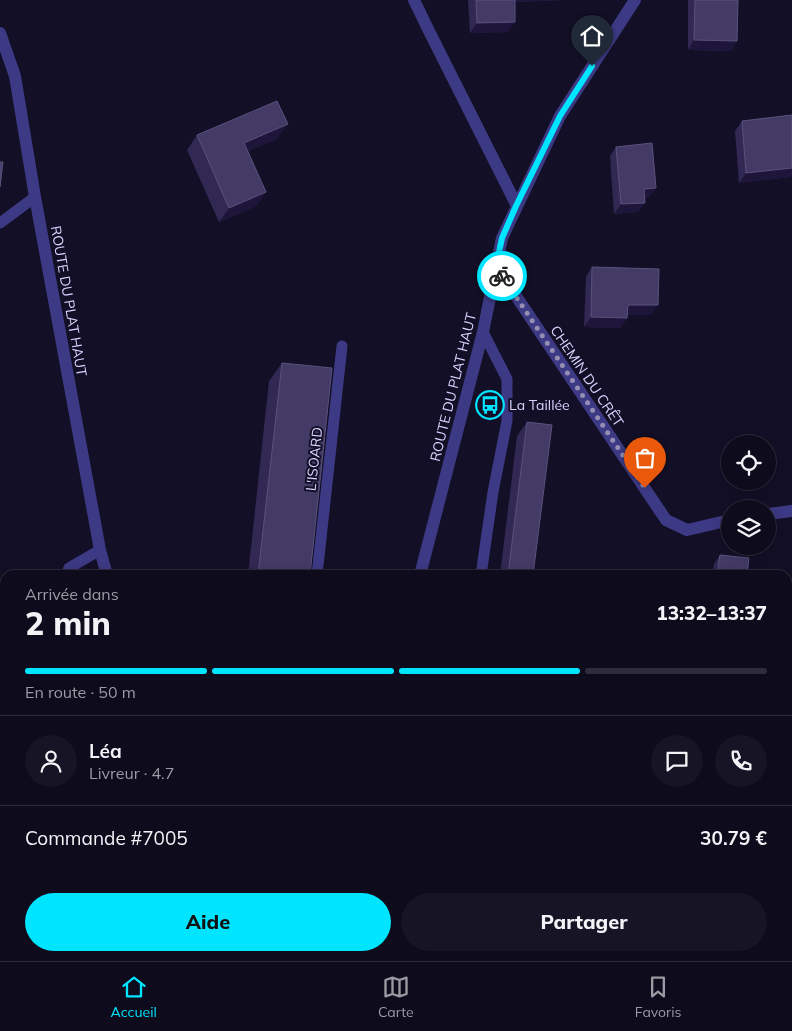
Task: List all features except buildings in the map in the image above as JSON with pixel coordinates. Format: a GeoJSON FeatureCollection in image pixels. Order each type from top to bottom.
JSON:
{"type":"FeatureCollection","features":[{"type":"Feature","properties":{"kind":"street"},"geometry":{"type":"LineString","coordinates":[[414,0],[516,206]]}},
{"type":"Feature","properties":{"kind":"street","name":"ROUTE DU PLAT HAUT"},"geometry":{"type":"LineString","coordinates":[[421,570],[483,332],[502,238],[560,116],[635,0]]}},
{"type":"Feature","properties":{"kind":"street","name":"ROUTE DU PLAT HAUT"},"geometry":{"type":"LineString","coordinates":[[0,33],[15,76],[35,198],[100,550],[106,570]]}},
{"type":"Feature","properties":{"kind":"street","name":"CHEMIN DU CRÊT"},"geometry":{"type":"LineString","coordinates":[[496,266],[666,520],[687,530],[721,522]]}},
{"type":"Feature","properties":{"kind":"street"},"geometry":{"type":"LineString","coordinates":[[776,513],[792,511]]}},
{"type":"Feature","properties":{"kind":"lane"},"geometry":{"type":"LineString","coordinates":[[0,223],[35,198]]}},
{"type":"Feature","properties":{"kind":"lane"},"geometry":{"type":"LineString","coordinates":[[482,570],[492,492],[507,421],[507,379],[483,332]]}},
{"type":"Feature","properties":{"kind":"lane","name":"L'ISOARD"},"geometry":{"type":"LineString","coordinates":[[318,570],[342,346]]}},
{"type":"Feature","properties":{"kind":"lane"},"geometry":{"type":"LineString","coordinates":[[69,570],[100,550]]}},
{"type":"Feature","properties":{"kind":"way so far"},"geometry":{"type":"LineString","coordinates":[[502,276],[645,488]]}},
{"type":"Feature","properties":{"kind":"place","name":"La Taillée"},"geometry":{"type":"Point","coordinates":[490,405]}},
{"type":"Feature","properties":{"kind":"route"},"geometry":{"type":"LineString","coordinates":[[502,276],[496,266],[502,238],[560,116],[592,66]]}}]}
